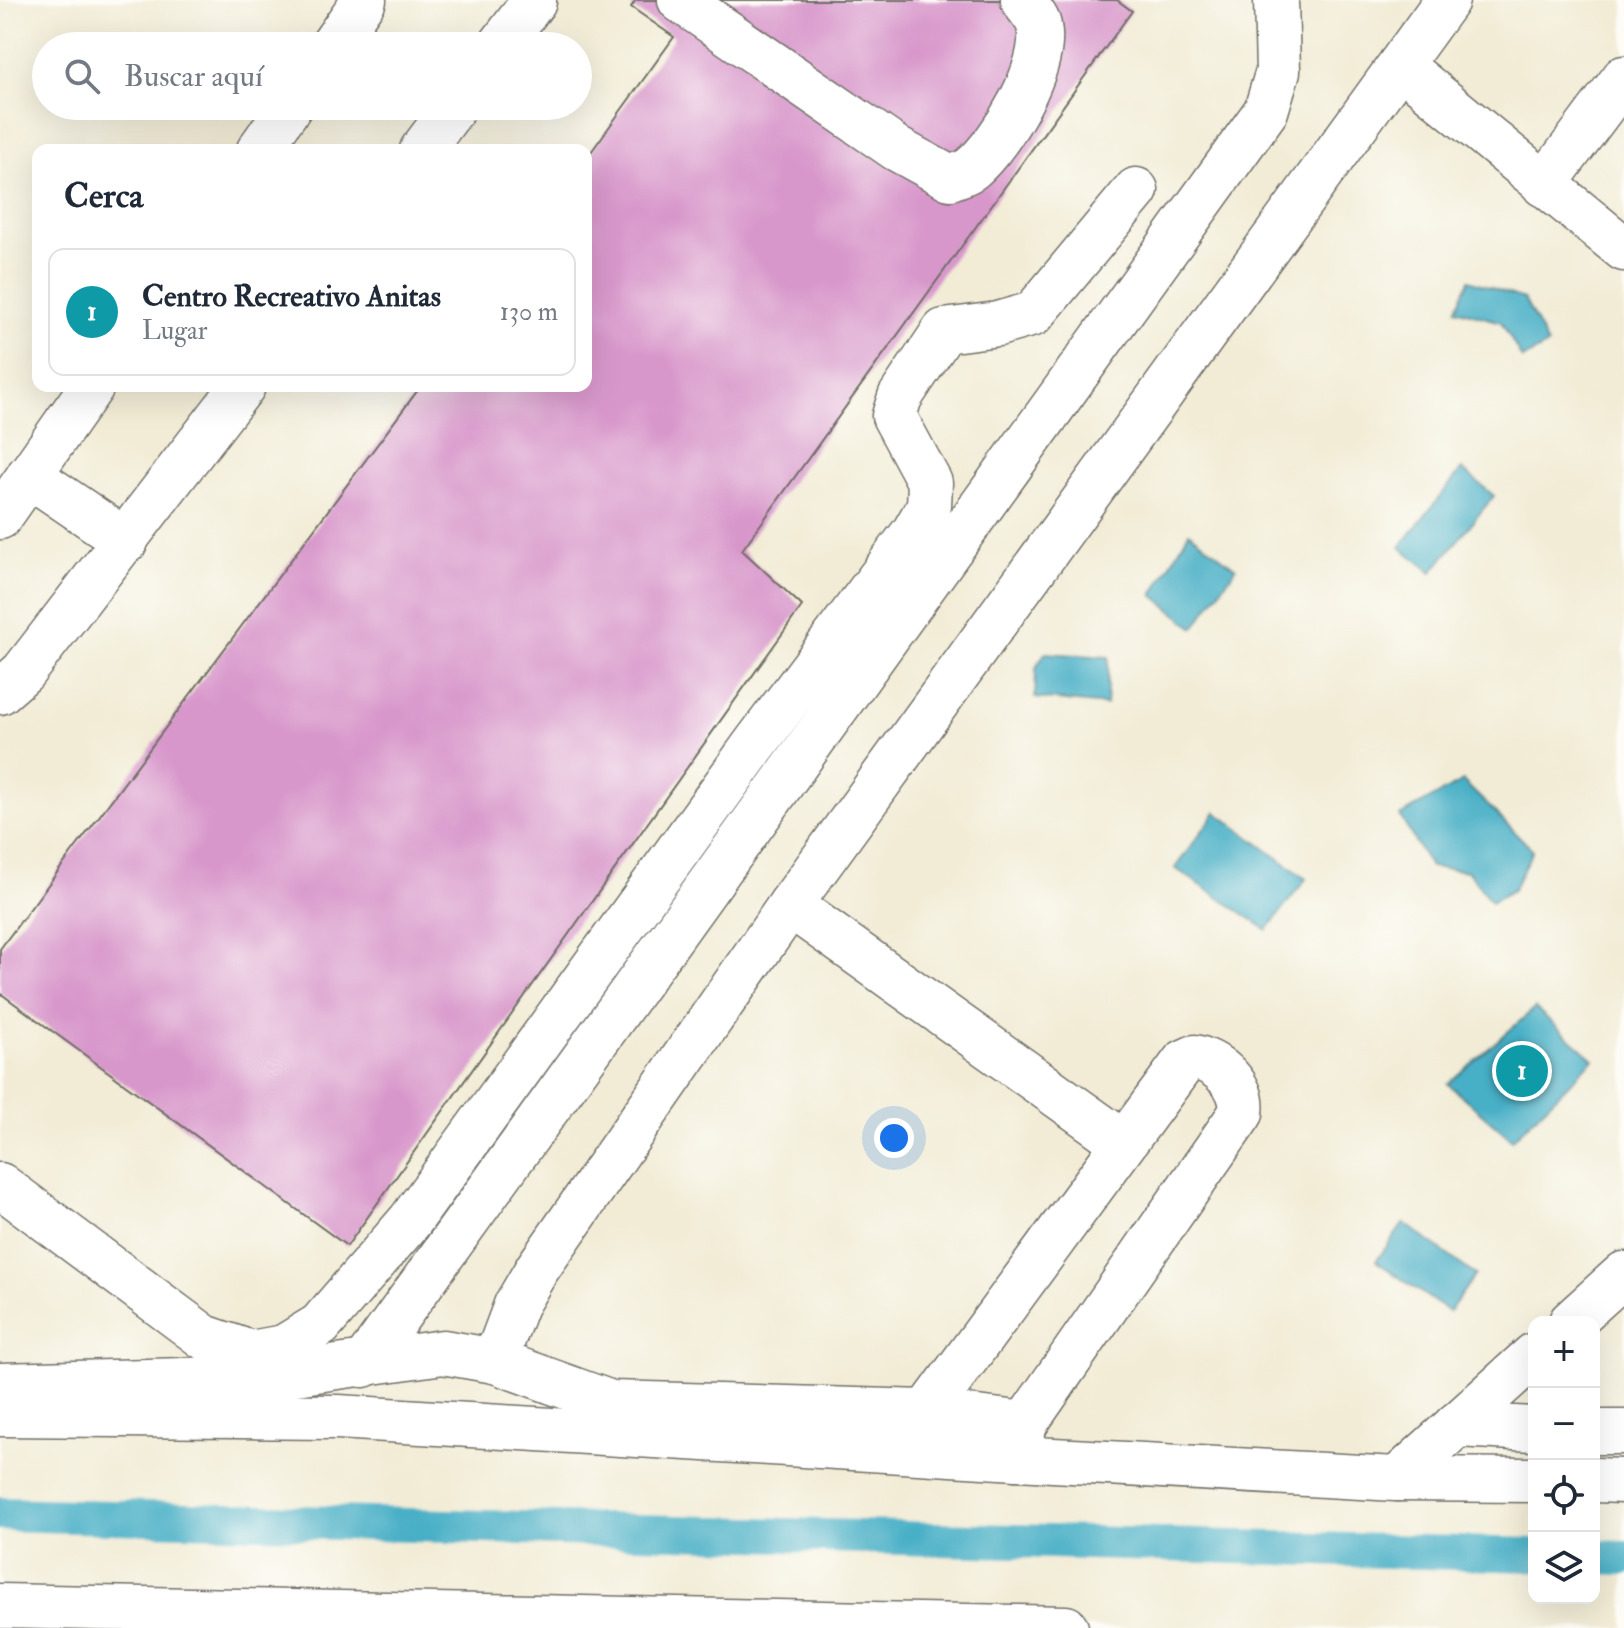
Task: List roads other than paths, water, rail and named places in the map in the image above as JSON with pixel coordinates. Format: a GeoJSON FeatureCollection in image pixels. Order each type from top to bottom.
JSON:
{"type":"FeatureCollection","features":[{"type":"Feature","properties":{"kind":"main road"},"geometry":{"type":"LineString","coordinates":[[342,32],[364,0]]}},
{"type":"Feature","properties":{"kind":"main road"},"geometry":{"type":"LineString","coordinates":[[680,0],[897,149],[950,178],[970,170],[996,140],[1021,101],[1035,66],[1040,25],[1023,0]]}},
{"type":"Feature","properties":{"kind":"main road"},"geometry":{"type":"LineString","coordinates":[[363,1365],[1266,111],[1278,71],[1276,0]]}},
{"type":"Feature","properties":{"kind":"main road"},"geometry":{"type":"LineString","coordinates":[[495,1361],[516,1305],[537,1269],[790,905],[1447,0]]}},
{"type":"Feature","properties":{"kind":"main road"},"geometry":{"type":"LineString","coordinates":[[511,32],[534,1]]}},
{"type":"Feature","properties":{"kind":"main road"},"geometry":{"type":"LineString","coordinates":[[1400,65],[1624,249]]}},
{"type":"Feature","properties":{"kind":"main road"},"geometry":{"type":"LineString","coordinates":[[1544,185],[1624,78]]}},
{"type":"Feature","properties":{"kind":"main road"},"geometry":{"type":"LineString","coordinates":[[263,144],[280,120]]}},
{"type":"Feature","properties":{"kind":"main road"},"geometry":{"type":"LineString","coordinates":[[426,144],[444,120]]}},
{"type":"Feature","properties":{"kind":"main road"},"geometry":{"type":"LineString","coordinates":[[6,1200],[204,1337],[251,1353],[284,1347],[320,1325],[410,1221],[746,756],[914,532],[929,506],[930,483],[894,416],[900,397],[944,331],[998,324],[1033,314],[1136,190]]}},
{"type":"Feature","properties":{"kind":"main road"},"geometry":{"type":"LineString","coordinates":[[0,517],[88,392]]}},
{"type":"Feature","properties":{"kind":"main road"},"geometry":{"type":"LineString","coordinates":[[0,692],[23,672],[238,392]]}},
{"type":"Feature","properties":{"kind":"main road"},"geometry":{"type":"LineString","coordinates":[[29,475],[126,541]]}},
{"type":"Feature","properties":{"kind":"main road"},"geometry":{"type":"LineString","coordinates":[[790,905],[1124,1143]]}},
{"type":"Feature","properties":{"kind":"main road"},"geometry":{"type":"LineString","coordinates":[[927,1412],[1184,1062],[1195,1057],[1208,1060],[1238,1088],[1243,1099],[1241,1113],[1021,1441]]}},
{"type":"Feature","properties":{"kind":"main road"},"geometry":{"type":"LineString","coordinates":[[1578,1316],[1624,1274]]}},
{"type":"Feature","properties":{"kind":"main road"},"geometry":{"type":"LineString","coordinates":[[0,1385],[260,1378],[443,1352],[495,1361],[611,1403],[927,1412],[1021,1441]]}},
{"type":"Feature","properties":{"kind":"main road"},"geometry":{"type":"LineString","coordinates":[[1397,1479],[1528,1360]]}},
{"type":"Feature","properties":{"kind":"main road"},"geometry":{"type":"LineString","coordinates":[[0,1414],[338,1417],[1021,1441],[1397,1479],[1528,1480]]}},
{"type":"Feature","properties":{"kind":"main road"},"geometry":{"type":"LineString","coordinates":[[1456,1425],[1528,1429]]}},
{"type":"Feature","properties":{"kind":"main road"},"geometry":{"type":"LineString","coordinates":[[1600,1432],[1624,1432]]}},
{"type":"Feature","properties":{"kind":"main road"},"geometry":{"type":"LineString","coordinates":[[1600,1480],[1624,1481]]}},
{"type":"Feature","properties":{"kind":"main road"},"geometry":{"type":"LineString","coordinates":[[0,1606],[1066,1628]]}},
{"type":"Feature","properties":{"kind":"water"},"geometry":{"type":"Polygon","coordinates":[[[1469,280],[1524,299],[1548,345],[1522,359],[1501,322],[1456,309],[1469,280]]]}},
{"type":"Feature","properties":{"kind":"water"},"geometry":{"type":"Polygon","coordinates":[[[1462,469],[1494,496],[1432,572],[1400,547],[1462,469]]]}},
{"type":"Feature","properties":{"kind":"water"},"geometry":{"type":"Polygon","coordinates":[[[1189,532],[1236,568],[1194,628],[1153,595],[1189,532]]]}},
{"type":"Feature","properties":{"kind":"water"},"geometry":{"type":"Polygon","coordinates":[[[1045,653],[1109,657],[1106,705],[1035,698],[1036,668],[1045,653]]]}},
{"type":"Feature","properties":{"kind":"water"},"geometry":{"type":"Polygon","coordinates":[[[1463,781],[1533,850],[1513,890],[1491,902],[1468,871],[1430,867],[1400,816],[1463,781]]]}},
{"type":"Feature","properties":{"kind":"water"},"geometry":{"type":"Polygon","coordinates":[[[1216,812],[1306,879],[1267,930],[1175,868],[1216,812]]]}},
{"type":"Feature","properties":{"kind":"water"},"geometry":{"type":"Polygon","coordinates":[[[1535,1008],[1594,1059],[1512,1140],[1448,1084],[1535,1008]]]}},
{"type":"Feature","properties":{"kind":"water"},"geometry":{"type":"Polygon","coordinates":[[[1404,1223],[1475,1275],[1449,1312],[1376,1261],[1404,1223]]]}},
{"type":"Feature","properties":{"kind":"waterway"},"geometry":{"type":"LineString","coordinates":[[0,1514],[1528,1555]]}},
{"type":"Feature","properties":{"kind":"waterway"},"geometry":{"type":"LineString","coordinates":[[1600,1557],[1624,1558]]}},
{"type":"Feature","properties":{"kind":"place","name":"Centro Recreativo Anitas"},"geometry":{"type":"Point","coordinates":[1522,1071]}}]}
